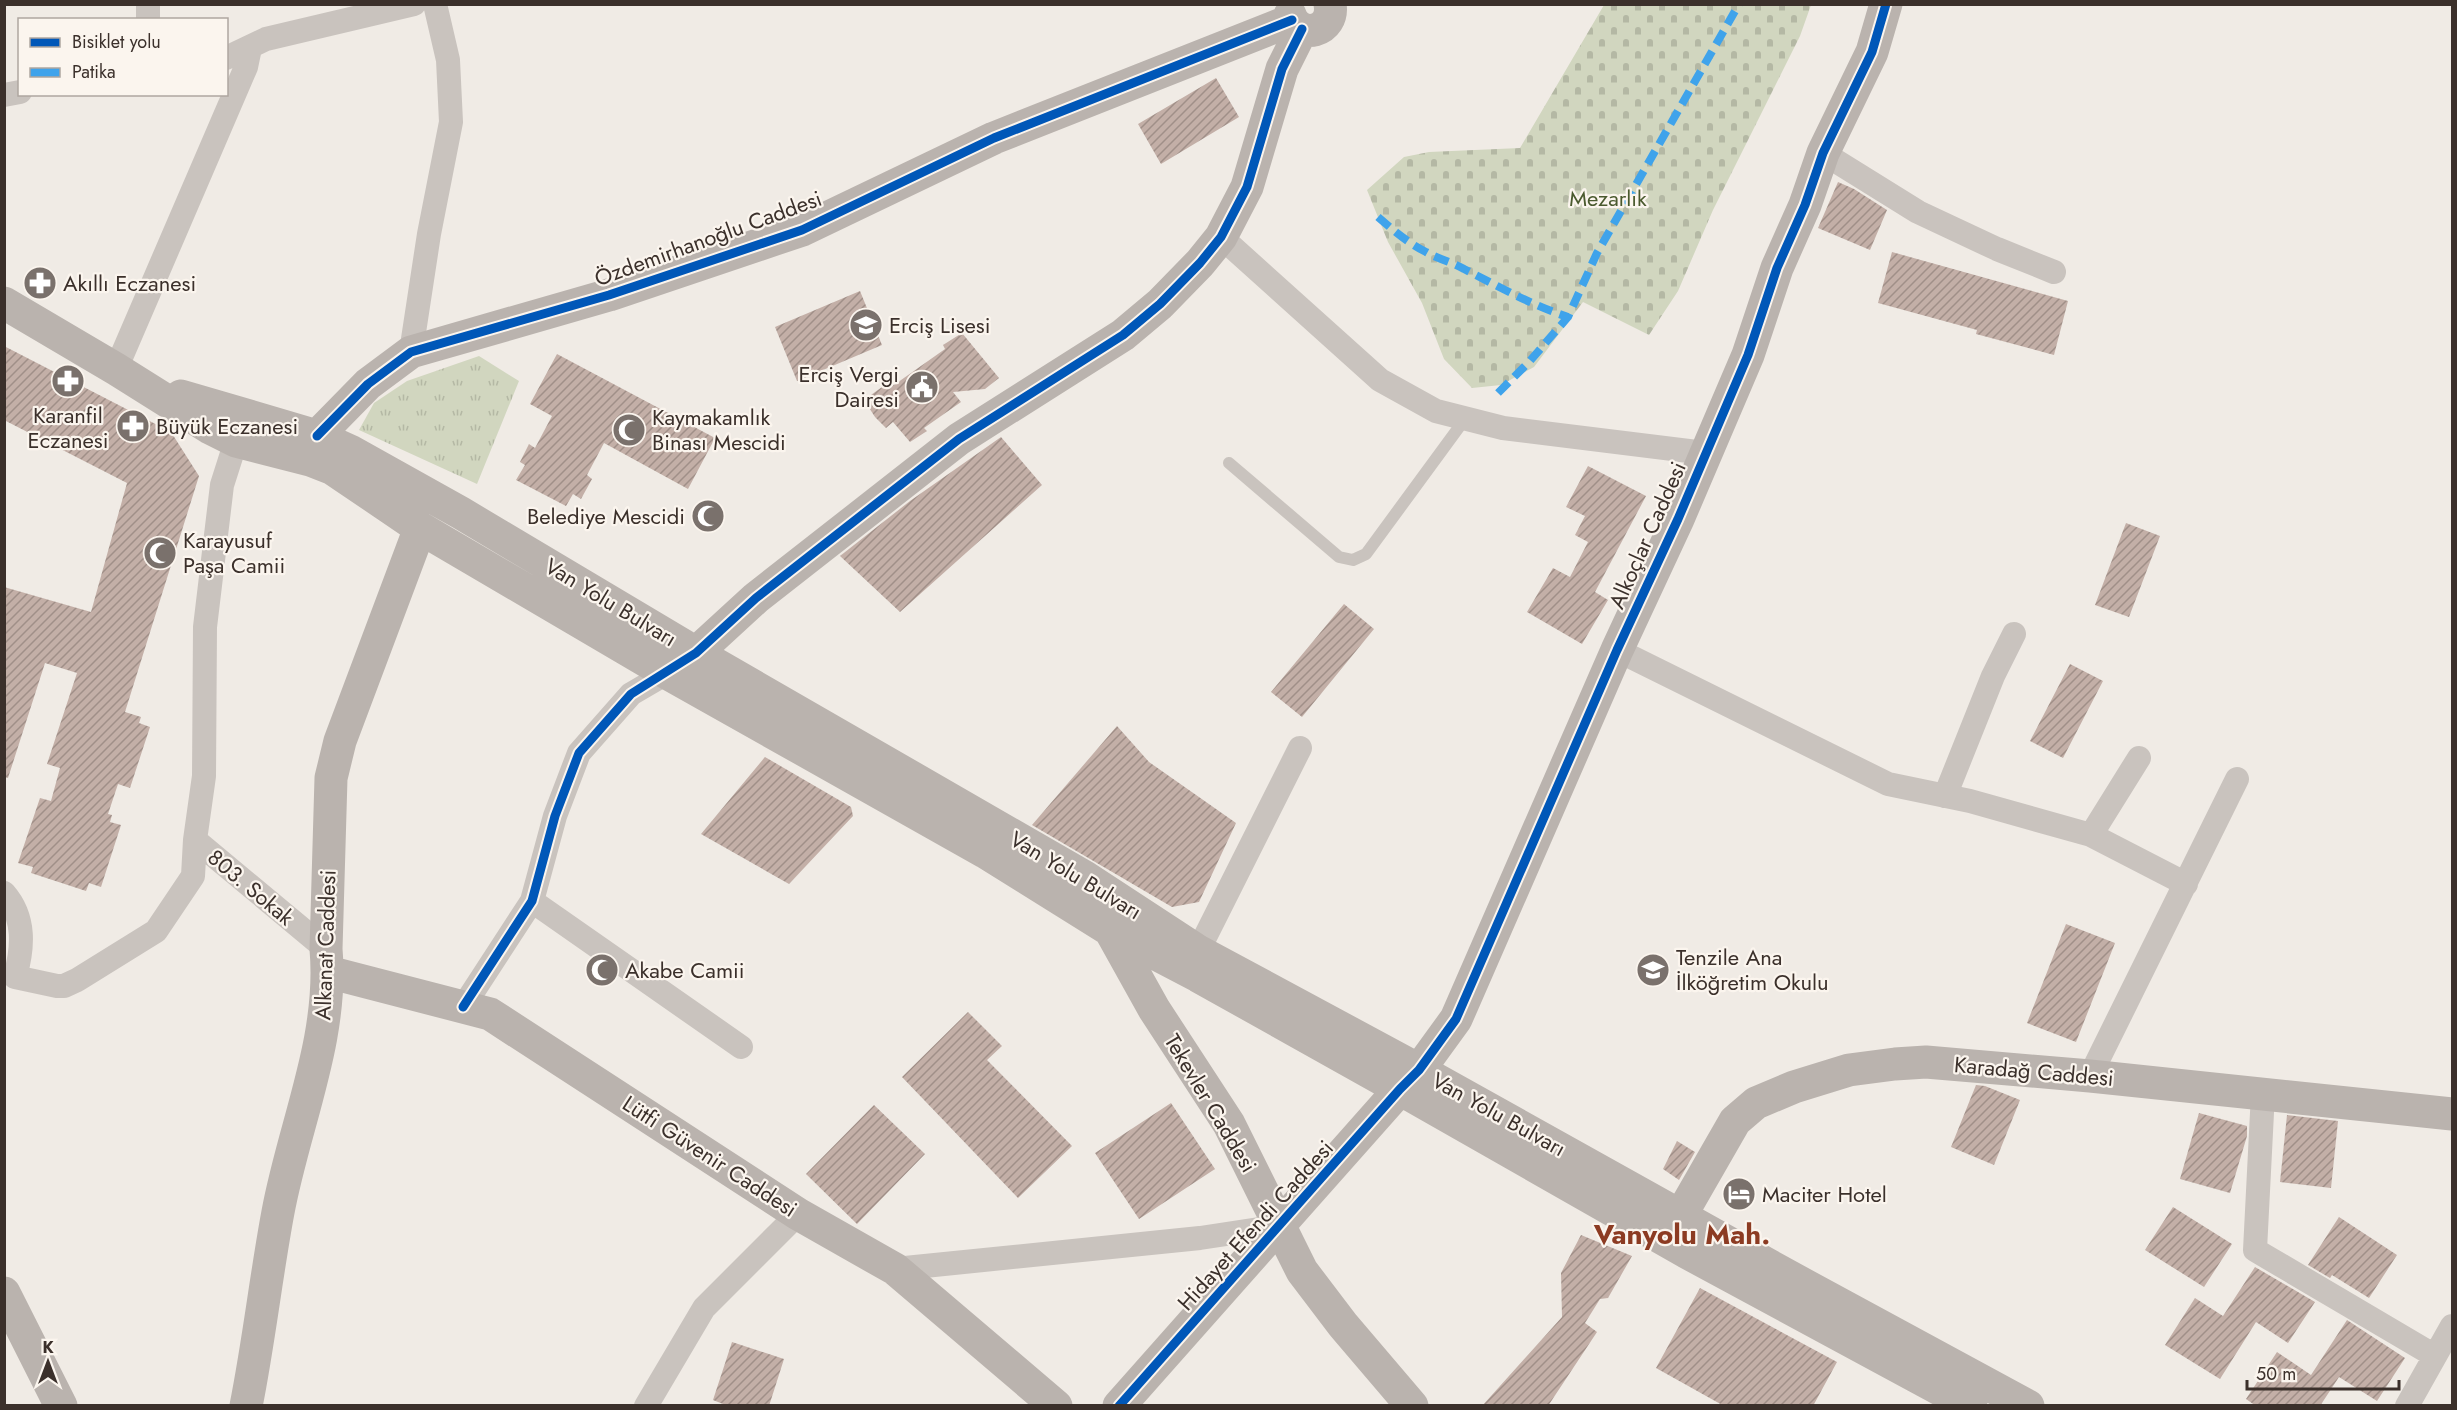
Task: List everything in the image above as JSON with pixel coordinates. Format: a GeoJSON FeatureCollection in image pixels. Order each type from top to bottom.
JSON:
{"type":"FeatureCollection","features":[{"type":"Feature","properties":{"kind":"street"},"geometry":{"type":"LineString","coordinates":[[228,57],[266,39],[414,4]]}},
{"type":"Feature","properties":{"kind":"street"},"geometry":{"type":"LineString","coordinates":[[411,352],[429,234],[451,122],[448,60],[435,4]]}},
{"type":"Feature","properties":{"kind":"street","name":"Özdemirhanoğlu Caddesi"},"geometry":{"type":"LineString","coordinates":[[317,436],[368,384],[411,352],[609,295],[802,230],[994,138],[1295,18],[1315,31],[1322,28],[1330,17],[1330,4]]}},
{"type":"Feature","properties":{"kind":"street","name":"Alkoçlar Caddesi"},"geometry":{"type":"LineString","coordinates":[[1409,1079],[1456,1019],[1617,650],[1678,519],[1748,355],[1774,277],[1805,205],[1823,153],[1872,52],[1886,4]]}},
{"type":"Feature","properties":{"kind":"street"},"geometry":{"type":"LineString","coordinates":[[463,1006],[532,901],[555,816],[579,753],[631,694],[667,674],[696,653],[756,598],[959,439],[1123,335],[1160,304],[1200,263],[1221,237],[1247,187],[1295,18]]}},
{"type":"Feature","properties":{"kind":"street"},"geometry":{"type":"LineString","coordinates":[[116,369],[246,67],[250,48]]}},
{"type":"Feature","properties":{"kind":"street"},"geometry":{"type":"LineString","coordinates":[[1823,153],[1918,212],[1997,249],[2054,272]]}},
{"type":"Feature","properties":{"kind":"street"},"geometry":{"type":"LineString","coordinates":[[1221,237],[1380,380],[1436,411],[1503,428],[1705,453]]}},
{"type":"Feature","properties":{"kind":"street"},"geometry":{"type":"LineString","coordinates":[[4,303],[210,428],[236,441],[310,460],[333,469],[420,528],[667,674],[985,852],[1110,930],[1198,976],[1409,1079],[1686,1252],[1971,1406]]}},
{"type":"Feature","properties":{"kind":"street","name":"Van Yolu Bulvarı"},"geometry":{"type":"LineString","coordinates":[[116,369],[195,401],[317,436],[350,452],[461,513],[696,653],[1084,878],[1198,951],[1409,1079],[1681,1215],[2028,1406]]}},
{"type":"Feature","properties":{"kind":"street"},"geometry":{"type":"LineString","coordinates":[[195,840],[204,776],[205,627],[222,485],[236,441]]}},
{"type":"Feature","properties":{"kind":"street","name":"Alkanat Caddesi"},"geometry":{"type":"LineString","coordinates":[[246,1406],[278,1210],[311,1086],[322,1032],[327,960],[331,778],[340,741],[420,528]]}},
{"type":"Feature","properties":{"kind":"street"},"geometry":{"type":"LineString","coordinates":[[1945,796],[1993,676],[2014,634]]}},
{"type":"Feature","properties":{"kind":"street"},"geometry":{"type":"LineString","coordinates":[[1617,650],[1888,784],[1945,796],[2091,835],[2186,884]]}},
{"type":"Feature","properties":{"kind":"street"},"geometry":{"type":"LineString","coordinates":[[1198,951],[1300,748]]}},
{"type":"Feature","properties":{"kind":"street"},"geometry":{"type":"LineString","coordinates":[[2091,835],[2139,758]]}},
{"type":"Feature","properties":{"kind":"street"},"geometry":{"type":"LineString","coordinates":[[2090,1076],[2236,778]]}},
{"type":"Feature","properties":{"kind":"street","name":"803. Sokak"},"geometry":{"type":"LineString","coordinates":[[195,840],[327,960]]}},
{"type":"Feature","properties":{"kind":"street","name":"803. Sokak"},"geometry":{"type":"LineString","coordinates":[[4,893],[14,905],[23,941],[22,951],[10,977],[64,986],[156,931],[193,876],[195,840]]}},
{"type":"Feature","properties":{"kind":"street"},"geometry":{"type":"LineString","coordinates":[[532,901],[741,1047]]}},
{"type":"Feature","properties":{"kind":"street","name":"Tekevler Caddesi"},"geometry":{"type":"LineString","coordinates":[[1110,930],[1154,1009],[1230,1124],[1280,1226],[1314,1250],[1335,1284],[1377,1339],[1435,1406]]}},
{"type":"Feature","properties":{"kind":"street","name":"Lütfi Güvenir Caddesi"},"geometry":{"type":"LineString","coordinates":[[327,960],[437,1002],[463,1006],[490,1014],[798,1214],[895,1269],[1056,1406]]}},
{"type":"Feature","properties":{"kind":"street","name":"Karadağ Caddesi"},"geometry":{"type":"LineString","coordinates":[[1681,1215],[1735,1121],[1756,1103],[1794,1087],[1849,1070],[1926,1062],[2263,1093],[2452,1114]]}},
{"type":"Feature","properties":{"kind":"street","name":"Hidayet Efendi Caddesi"},"geometry":{"type":"LineString","coordinates":[[1119,1406],[1409,1079]]}},
{"type":"Feature","properties":{"kind":"street"},"geometry":{"type":"LineString","coordinates":[[2263,1093],[2255,1250],[2435,1356]]}},
{"type":"Feature","properties":{"kind":"street"},"geometry":{"type":"LineString","coordinates":[[646,1406],[704,1308],[798,1214]]}},
{"type":"Feature","properties":{"kind":"street"},"geometry":{"type":"LineString","coordinates":[[895,1269],[1200,1238],[1280,1226],[1302,1271],[1343,1325],[1412,1406]]}},
{"type":"Feature","properties":{"kind":"street"},"geometry":{"type":"LineString","coordinates":[[4,1293],[61,1406]]}},
{"type":"Feature","properties":{"kind":"street"},"geometry":{"type":"LineString","coordinates":[[2407,1406],[2452,1326]]}},
{"type":"Feature","properties":{"kind":"lane"},"geometry":{"type":"LineString","coordinates":[[1230,463],[1339,557],[1353,560],[1366,554],[1465,419]]}},
{"type":"Feature","properties":{"kind":"green space","name":"Mezarlık"},"geometry":{"type":"Polygon","coordinates":[[[1604,5],[1811,5],[1800,36],[1713,210],[1678,291],[1649,335],[1583,302],[1534,367],[1501,385],[1472,388],[1444,359],[1422,303],[1388,242],[1367,190],[1404,157],[1429,152],[1520,148],[1604,5]]]}},
{"type":"Feature","properties":{"kind":"green space"},"geometry":{"type":"Polygon","coordinates":[[[479,356],[519,381],[477,484],[359,430],[374,403],[407,381],[479,356]]]}},
{"type":"Feature","properties":{"kind":"building"},"geometry":{"type":"Polygon","coordinates":[[[1216,78],[1239,117],[1161,164],[1138,124],[1216,78]]]}},
{"type":"Feature","properties":{"kind":"building"},"geometry":{"type":"Polygon","coordinates":[[[1838,182],[1854,189],[1887,210],[1870,250],[1818,228],[1838,182]]]}},
{"type":"Feature","properties":{"kind":"building"},"geometry":{"type":"Polygon","coordinates":[[[1892,252],[2068,301],[2054,355],[1976,334],[1977,330],[1878,303],[1892,252]]]}},
{"type":"Feature","properties":{"kind":"building"},"geometry":{"type":"Polygon","coordinates":[[[860,291],[882,345],[797,381],[775,327],[860,291]]]}},
{"type":"Feature","properties":{"kind":"building","name":"Erciş Vergi Dairesi"},"geometry":{"type":"Polygon","coordinates":[[[962,333],[999,378],[985,389],[953,392],[961,402],[924,428],[927,431],[910,442],[893,422],[886,428],[875,417],[864,400],[889,382],[894,385],[945,349],[943,345],[962,333]]]}},
{"type":"Feature","properties":{"kind":"building"},"geometry":{"type":"Polygon","coordinates":[[[4,346],[171,432],[199,476],[125,712],[141,717],[139,723],[150,727],[130,788],[118,784],[108,814],[112,815],[110,822],[121,825],[101,887],[89,883],[86,891],[31,873],[33,867],[18,863],[40,798],[51,801],[60,768],[47,764],[77,673],[45,663],[8,778],[4,777],[4,587],[91,612],[127,483],[4,420],[4,346]]]}},
{"type":"Feature","properties":{"kind":"building"},"geometry":{"type":"Polygon","coordinates":[[[557,354],[715,438],[688,489],[604,443],[587,475],[592,479],[581,499],[573,494],[566,506],[516,480],[525,465],[520,462],[529,444],[535,448],[552,416],[530,404],[557,354]]]}},
{"type":"Feature","properties":{"kind":"building"},"geometry":{"type":"Polygon","coordinates":[[[1001,437],[1042,485],[900,612],[840,556],[910,501],[1001,437]]]}},
{"type":"Feature","properties":{"kind":"building"},"geometry":{"type":"Polygon","coordinates":[[[1588,466],[1646,496],[1595,592],[1608,600],[1582,644],[1527,612],[1553,568],[1570,577],[1588,542],[1575,535],[1585,516],[1566,507],[1588,466]]]}},
{"type":"Feature","properties":{"kind":"building"},"geometry":{"type":"Polygon","coordinates":[[[2126,523],[2160,536],[2129,617],[2095,605],[2126,523]]]}},
{"type":"Feature","properties":{"kind":"building"},"geometry":{"type":"Polygon","coordinates":[[[1344,604],[1374,629],[1302,717],[1271,692],[1344,604]]]}},
{"type":"Feature","properties":{"kind":"building"},"geometry":{"type":"Polygon","coordinates":[[[2070,664],[2103,681],[2063,758],[2030,741],[2070,664]]]}},
{"type":"Feature","properties":{"kind":"building"},"geometry":{"type":"Polygon","coordinates":[[[1117,726],[1149,762],[1236,823],[1199,902],[1172,907],[1032,825],[1117,726]]]}},
{"type":"Feature","properties":{"kind":"building"},"geometry":{"type":"Polygon","coordinates":[[[765,757],[851,807],[853,816],[789,884],[701,834],[765,757]]]}},
{"type":"Feature","properties":{"kind":"building"},"geometry":{"type":"Polygon","coordinates":[[[2066,924],[2115,943],[2076,1042],[2027,1023],[2066,924]]]}},
{"type":"Feature","properties":{"kind":"building"},"geometry":{"type":"Polygon","coordinates":[[[968,1012],[1002,1046],[987,1060],[1072,1146],[1018,1198],[902,1077],[968,1012]]]}},
{"type":"Feature","properties":{"kind":"building"},"geometry":{"type":"Polygon","coordinates":[[[1976,1085],[1985,1086],[2020,1100],[1994,1165],[1951,1147],[1976,1085]]]}},
{"type":"Feature","properties":{"kind":"building"},"geometry":{"type":"Polygon","coordinates":[[[1171,1103],[1215,1169],[1139,1219],[1095,1153],[1171,1103]]]}},
{"type":"Feature","properties":{"kind":"building"},"geometry":{"type":"Polygon","coordinates":[[[874,1105],[925,1154],[857,1224],[806,1174],[874,1105]]]}},
{"type":"Feature","properties":{"kind":"building"},"geometry":{"type":"Polygon","coordinates":[[[2199,1113],[2247,1126],[2247,1136],[2230,1193],[2180,1179],[2199,1113]]]}},
{"type":"Feature","properties":{"kind":"building"},"geometry":{"type":"Polygon","coordinates":[[[2287,1115],[2338,1121],[2331,1188],[2280,1182],[2287,1115]]]}},
{"type":"Feature","properties":{"kind":"building"},"geometry":{"type":"Polygon","coordinates":[[[1677,1141],[1695,1152],[1679,1180],[1663,1169],[1677,1141]]]}},
{"type":"Feature","properties":{"kind":"building"},"geometry":{"type":"Polygon","coordinates":[[[2173,1207],[2232,1244],[2204,1287],[2145,1250],[2173,1207]]]}},
{"type":"Feature","properties":{"kind":"building"},"geometry":{"type":"Polygon","coordinates":[[[2339,1217],[2397,1255],[2369,1298],[2332,1275],[2330,1278],[2308,1265],[2339,1217]]]}},
{"type":"Feature","properties":{"kind":"building"},"geometry":{"type":"Polygon","coordinates":[[[1581,1235],[1632,1256],[1608,1298],[1600,1299],[1585,1323],[1597,1332],[1548,1406],[1482,1406],[1562,1317],[1561,1273],[1581,1235]]]}},
{"type":"Feature","properties":{"kind":"building"},"geometry":{"type":"Polygon","coordinates":[[[2255,1267],[2315,1302],[2288,1343],[2256,1322],[2220,1379],[2165,1345],[2195,1298],[2223,1316],[2255,1267]]]}},
{"type":"Feature","properties":{"kind":"building"},"geometry":{"type":"Polygon","coordinates":[[[1700,1288],[1837,1362],[1813,1406],[1724,1406],[1656,1368],[1700,1288]]]}},
{"type":"Feature","properties":{"kind":"building"},"geometry":{"type":"Polygon","coordinates":[[[2347,1320],[2405,1358],[2377,1401],[2339,1377],[2320,1406],[2256,1406],[2246,1399],[2277,1352],[2311,1375],[2347,1320]]]}},
{"type":"Feature","properties":{"kind":"building"},"geometry":{"type":"Polygon","coordinates":[[[732,1342],[784,1359],[769,1406],[728,1406],[713,1400],[732,1342]]]}},
{"type":"Feature","properties":{"kind":"marked path"},"geometry":{"type":"LineString","coordinates":[[1498,393],[1529,362],[1568,317],[1597,253],[1739,4]]}},
{"type":"Feature","properties":{"kind":"marked path"},"geometry":{"type":"LineString","coordinates":[[1378,217],[1419,248],[1528,301],[1568,317]]}},
{"type":"Feature","properties":{"kind":"cycle path"},"geometry":{"type":"LineString","coordinates":[[1119,1406],[1419,1070],[1456,1019],[1617,650],[1678,519],[1748,355],[1777,268],[1805,205],[1823,153],[1872,52],[1886,4]]}},
{"type":"Feature","properties":{"kind":"cycle path"},"geometry":{"type":"LineString","coordinates":[[317,436],[368,384],[411,352],[609,295],[802,230],[994,138],[1292,20]]}},
{"type":"Feature","properties":{"kind":"cycle path"},"geometry":{"type":"LineString","coordinates":[[463,1007],[532,901],[555,816],[579,753],[631,694],[696,653],[756,598],[959,439],[1123,335],[1160,304],[1200,263],[1221,237],[1247,187],[1282,69],[1302,29]]}},
{"type":"Feature","properties":{"kind":"place","name":"Akıllı Eczanesi"},"geometry":{"type":"Point","coordinates":[40,283]}},
{"type":"Feature","properties":{"kind":"place","name":"Erciş Lisesi"},"geometry":{"type":"Point","coordinates":[866,325]}},
{"type":"Feature","properties":{"kind":"place","name":"Karanfil Eczanesi"},"geometry":{"type":"Point","coordinates":[68,381]}},
{"type":"Feature","properties":{"kind":"place","name":"Erciş Vergi Dairesi"},"geometry":{"type":"Point","coordinates":[922,387]}},
{"type":"Feature","properties":{"kind":"place","name":"Büyük Eczanesi"},"geometry":{"type":"Point","coordinates":[133,426]}},
{"type":"Feature","properties":{"kind":"place","name":"Kaymakamlık Binası Mescidi"},"geometry":{"type":"Point","coordinates":[629,430]}},
{"type":"Feature","properties":{"kind":"place","name":"Belediye Mescidi"},"geometry":{"type":"Point","coordinates":[708,516]}},
{"type":"Feature","properties":{"kind":"place","name":"Karayusuf Paşa Camii"},"geometry":{"type":"Point","coordinates":[160,553]}},
{"type":"Feature","properties":{"kind":"place","name":"Akabe Camii"},"geometry":{"type":"Point","coordinates":[602,970]}},
{"type":"Feature","properties":{"kind":"place","name":"Tenzile Ana İlköğretim Okulu"},"geometry":{"type":"Point","coordinates":[1653,970]}},
{"type":"Feature","properties":{"kind":"place","name":"Maciter Hotel"},"geometry":{"type":"Point","coordinates":[1739,1194]}},
{"type":"Feature","properties":{"kind":"district","name":"Vanyolu Mah."},"geometry":{"type":"Point","coordinates":[1682,1234]}}]}
